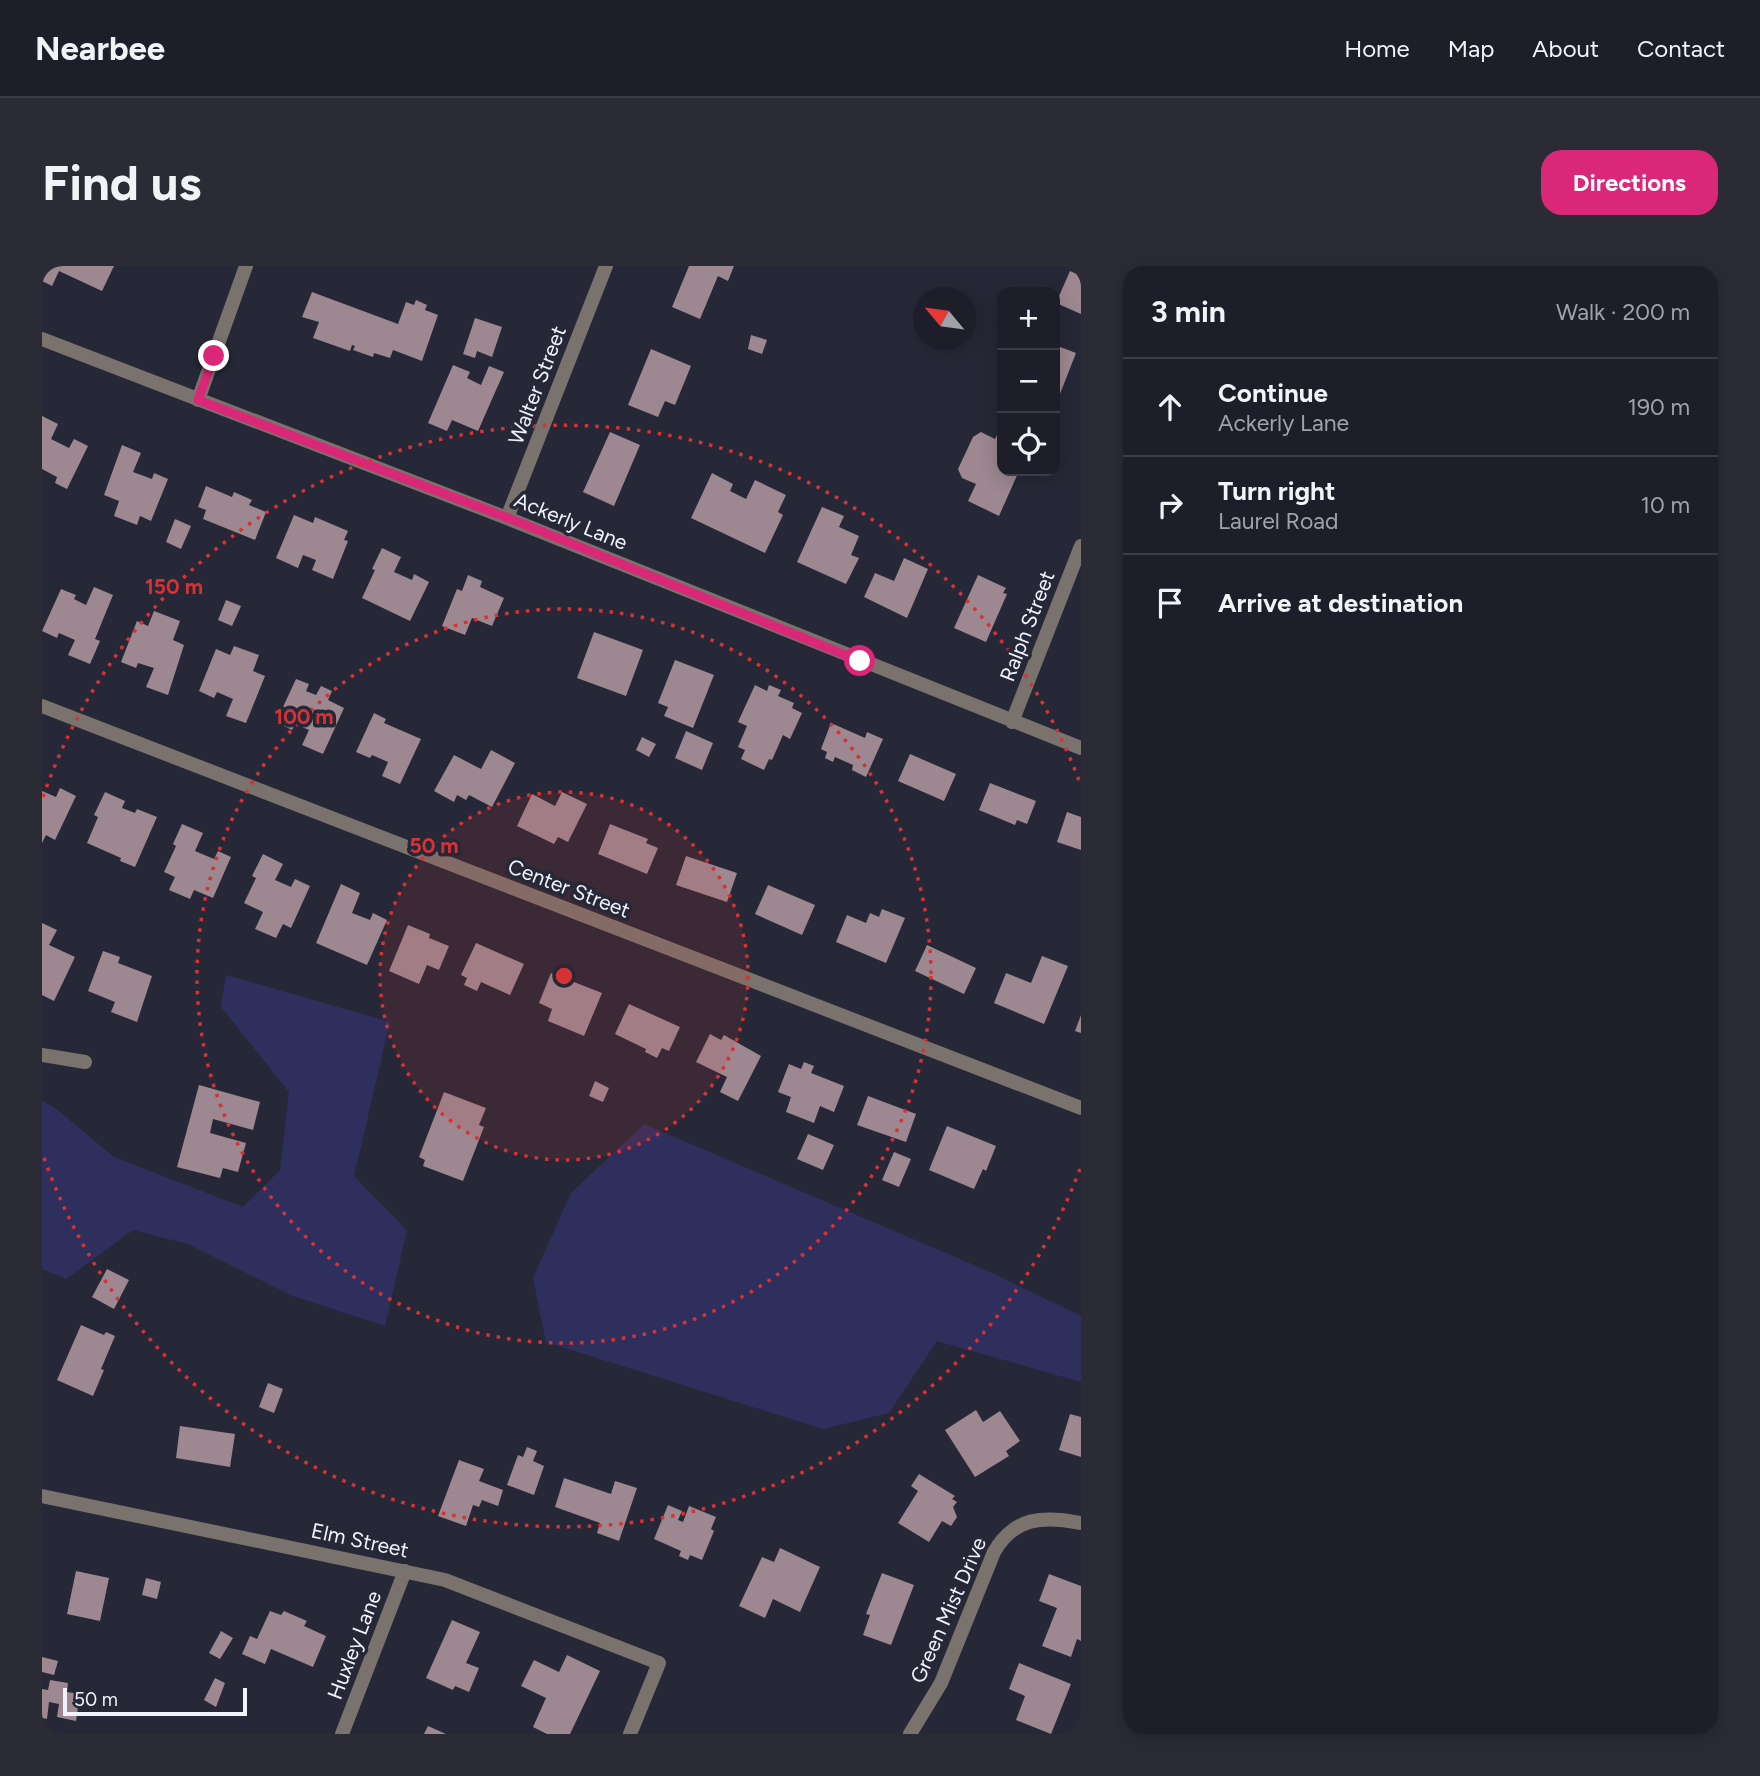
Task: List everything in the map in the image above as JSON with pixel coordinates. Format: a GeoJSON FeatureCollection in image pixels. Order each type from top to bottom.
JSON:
{"type":"FeatureCollection","features":[{"type":"Feature","properties":{"kind":"street"},"geometry":{"type":"LineString","coordinates":[[198,400],[246,266]]}},
{"type":"Feature","properties":{"kind":"street","name":"Walter Street"},"geometry":{"type":"LineString","coordinates":[[508,518],[606,266]]}},
{"type":"Feature","properties":{"kind":"street","name":"Ackerly Lane"},"geometry":{"type":"LineString","coordinates":[[42,340],[508,518],[1081,748]]}},
{"type":"Feature","properties":{"kind":"street","name":"Ralph Street"},"geometry":{"type":"LineString","coordinates":[[1012,722],[1081,546]]}},
{"type":"Feature","properties":{"kind":"street","name":"Center Street"},"geometry":{"type":"LineString","coordinates":[[42,706],[1081,1108]]}},
{"type":"Feature","properties":{"kind":"street"},"geometry":{"type":"LineString","coordinates":[[42,1055],[85,1062]]}},
{"type":"Feature","properties":{"kind":"street","name":"Elm Street"},"geometry":{"type":"LineString","coordinates":[[42,1496],[444,1580],[659,1663],[630,1734]]}},
{"type":"Feature","properties":{"kind":"street","name":"Green Mist Drive"},"geometry":{"type":"LineString","coordinates":[[910,1734],[942,1683],[1002,1538],[1034,1520],[1081,1522]]}},
{"type":"Feature","properties":{"kind":"street","name":"Huxley Lane"},"geometry":{"type":"LineString","coordinates":[[342,1734],[405,1571]]}},
{"type":"Feature","properties":{"kind":"shaded area"},"geometry":{"type":"Polygon","coordinates":[[[226,975],[390,1022],[354,1176],[407,1230],[385,1326],[293,1296],[188,1244],[133,1230],[66,1279],[42,1269],[42,1101],[54,1107],[114,1157],[243,1207],[280,1170],[289,1092],[221,1007],[226,975]]]}},
{"type":"Feature","properties":{"kind":"shaded area"},"geometry":{"type":"Polygon","coordinates":[[[644,1124],[988,1271],[1081,1316],[1081,1382],[937,1341],[889,1413],[823,1429],[546,1342],[533,1278],[571,1193],[644,1124]]]}},
{"type":"Feature","properties":{"kind":"building"},"geometry":{"type":"Polygon","coordinates":[[[43,266],[114,266],[102,291],[59,271],[52,286],[42,281],[43,266]]]}},
{"type":"Feature","properties":{"kind":"building"},"geometry":{"type":"Polygon","coordinates":[[[689,266],[734,266],[728,281],[718,276],[700,319],[672,307],[689,266]]]}},
{"type":"Feature","properties":{"kind":"building"},"geometry":{"type":"Polygon","coordinates":[[[1070,271],[1081,276],[1081,314],[1060,305],[1060,294],[1070,271]]]}},
{"type":"Feature","properties":{"kind":"building"},"geometry":{"type":"Polygon","coordinates":[[[312,292],[398,324],[406,302],[414,305],[416,300],[427,305],[425,310],[438,315],[422,361],[393,350],[390,358],[374,353],[373,357],[353,350],[355,346],[352,345],[350,351],[313,338],[319,322],[302,317],[312,292]]]}},
{"type":"Feature","properties":{"kind":"building"},"geometry":{"type":"Polygon","coordinates":[[[475,318],[502,327],[492,357],[477,351],[475,358],[463,354],[475,318]]]}},
{"type":"Feature","properties":{"kind":"building"},"geometry":{"type":"Polygon","coordinates":[[[751,335],[767,340],[762,354],[748,349],[751,335]]]}},
{"type":"Feature","properties":{"kind":"building"},"geometry":{"type":"Polygon","coordinates":[[[1060,347],[1076,353],[1060,394],[1060,347]]]}},
{"type":"Feature","properties":{"kind":"building"},"geometry":{"type":"Polygon","coordinates":[[[651,349],[691,366],[675,405],[665,401],[658,417],[628,405],[651,349]]]}},
{"type":"Feature","properties":{"kind":"building"},"geometry":{"type":"Polygon","coordinates":[[[453,365],[470,372],[467,378],[481,385],[489,366],[504,372],[478,431],[452,420],[447,431],[428,423],[453,365]]]}},
{"type":"Feature","properties":{"kind":"building"},"geometry":{"type":"Polygon","coordinates":[[[42,416],[58,424],[51,439],[69,448],[74,439],[88,446],[67,489],[55,483],[57,477],[42,469],[42,416]]]}},
{"type":"Feature","properties":{"kind":"building"},"geometry":{"type":"Polygon","coordinates":[[[610,432],[640,445],[614,506],[583,492],[610,432]]]}},
{"type":"Feature","properties":{"kind":"building"},"geometry":{"type":"Polygon","coordinates":[[[981,432],[995,439],[997,435],[997,476],[1017,476],[999,516],[968,501],[976,484],[962,478],[958,469],[973,437],[981,432]]]}},
{"type":"Feature","properties":{"kind":"building"},"geometry":{"type":"Polygon","coordinates":[[[122,445],[141,453],[133,472],[152,479],[154,473],[168,479],[151,521],[140,516],[137,525],[114,516],[119,501],[104,495],[122,445]]]}},
{"type":"Feature","properties":{"kind":"building"},"geometry":{"type":"Polygon","coordinates":[[[712,473],[733,484],[730,491],[746,499],[755,480],[786,495],[778,512],[783,515],[765,553],[691,518],[712,473]]]}},
{"type":"Feature","properties":{"kind":"building"},"geometry":{"type":"Polygon","coordinates":[[[206,486],[232,497],[234,492],[252,500],[249,505],[266,512],[255,540],[203,519],[206,510],[198,507],[206,486]]]}},
{"type":"Feature","properties":{"kind":"building"},"geometry":{"type":"Polygon","coordinates":[[[822,507],[844,516],[839,527],[859,536],[851,555],[859,558],[846,584],[797,562],[822,507]]]}},
{"type":"Feature","properties":{"kind":"building"},"geometry":{"type":"Polygon","coordinates":[[[294,515],[313,523],[315,517],[348,531],[344,540],[348,541],[333,579],[312,570],[316,560],[303,555],[298,568],[276,558],[294,515]]]}},
{"type":"Feature","properties":{"kind":"building"},"geometry":{"type":"Polygon","coordinates":[[[175,519],[191,526],[181,549],[166,542],[175,519]]]}},
{"type":"Feature","properties":{"kind":"building"},"geometry":{"type":"Polygon","coordinates":[[[382,548],[401,557],[394,572],[412,580],[414,574],[429,582],[410,621],[362,598],[382,548]]]}},
{"type":"Feature","properties":{"kind":"building"},"geometry":{"type":"Polygon","coordinates":[[[904,558],[928,569],[907,618],[864,597],[875,573],[894,581],[904,558]]]}},
{"type":"Feature","properties":{"kind":"building"},"geometry":{"type":"Polygon","coordinates":[[[468,575],[482,581],[480,587],[504,598],[492,626],[472,618],[465,635],[442,626],[457,589],[462,591],[468,575]]]}},
{"type":"Feature","properties":{"kind":"building"},"geometry":{"type":"Polygon","coordinates":[[[978,575],[1006,588],[1003,593],[1007,594],[986,642],[954,628],[978,575]]]}},
{"type":"Feature","properties":{"kind":"building"},"geometry":{"type":"Polygon","coordinates":[[[94,587],[113,595],[95,639],[100,641],[90,664],[68,655],[75,640],[59,633],[57,638],[42,631],[61,589],[76,595],[74,599],[86,605],[94,587]]]}},
{"type":"Feature","properties":{"kind":"building"},"geometry":{"type":"Polygon","coordinates":[[[226,600],[241,606],[232,626],[218,620],[226,600]]]}},
{"type":"Feature","properties":{"kind":"building"},"geometry":{"type":"Polygon","coordinates":[[[154,611],[180,621],[173,640],[184,645],[168,695],[146,687],[154,668],[138,663],[136,668],[121,662],[137,621],[148,626],[154,611]]]}},
{"type":"Feature","properties":{"kind":"building"},"geometry":{"type":"Polygon","coordinates":[[[594,632],[643,650],[626,696],[577,678],[594,632]]]}},
{"type":"Feature","properties":{"kind":"building"},"geometry":{"type":"Polygon","coordinates":[[[234,646],[259,655],[253,671],[265,676],[246,723],[226,716],[233,699],[217,692],[214,698],[199,691],[216,649],[230,655],[234,646]]]}},
{"type":"Feature","properties":{"kind":"building"},"geometry":{"type":"Polygon","coordinates":[[[675,660],[714,675],[693,728],[664,716],[668,707],[658,703],[675,660]]]}},
{"type":"Feature","properties":{"kind":"building"},"geometry":{"type":"Polygon","coordinates":[[[296,679],[309,684],[306,691],[316,695],[321,686],[332,691],[328,700],[344,708],[323,754],[302,745],[309,730],[295,724],[292,730],[276,722],[296,679]]]}},
{"type":"Feature","properties":{"kind":"building"},"geometry":{"type":"Polygon","coordinates":[[[755,685],[767,691],[769,685],[781,690],[778,696],[794,703],[792,708],[802,713],[790,739],[783,735],[772,760],[769,759],[764,770],[741,759],[745,750],[738,747],[747,726],[738,722],[755,685]]]}},
{"type":"Feature","properties":{"kind":"building"},"geometry":{"type":"Polygon","coordinates":[[[374,713],[386,719],[384,723],[421,739],[400,784],[382,776],[388,762],[356,752],[374,713]]]}},
{"type":"Feature","properties":{"kind":"building"},"geometry":{"type":"Polygon","coordinates":[[[831,723],[865,738],[867,732],[883,739],[866,777],[852,770],[853,765],[835,757],[833,762],[825,758],[827,752],[821,749],[831,723]]]}},
{"type":"Feature","properties":{"kind":"building"},"geometry":{"type":"Polygon","coordinates":[[[686,731],[713,743],[702,770],[675,758],[686,731]]]}},
{"type":"Feature","properties":{"kind":"building"},"geometry":{"type":"Polygon","coordinates":[[[642,737],[656,744],[649,757],[636,750],[642,737]]]}},
{"type":"Feature","properties":{"kind":"building"},"geometry":{"type":"Polygon","coordinates":[[[491,750],[515,763],[492,807],[469,795],[466,800],[457,795],[454,802],[434,791],[454,755],[481,769],[491,750]]]}},
{"type":"Feature","properties":{"kind":"building"},"geometry":{"type":"Polygon","coordinates":[[[910,754],[956,774],[944,801],[898,781],[910,754]]]}},
{"type":"Feature","properties":{"kind":"building"},"geometry":{"type":"Polygon","coordinates":[[[990,783],[1036,801],[1027,824],[1017,820],[1015,825],[979,810],[990,783]]]}},
{"type":"Feature","properties":{"kind":"building"},"geometry":{"type":"Polygon","coordinates":[[[60,788],[76,796],[55,840],[46,835],[42,843],[42,791],[56,797],[60,788]]]}},
{"type":"Feature","properties":{"kind":"building"},"geometry":{"type":"Polygon","coordinates":[[[105,792],[125,801],[122,808],[135,813],[137,809],[157,817],[135,867],[87,843],[98,817],[94,815],[105,792]]]}},
{"type":"Feature","properties":{"kind":"building"},"geometry":{"type":"Polygon","coordinates":[[[562,792],[587,804],[568,842],[558,837],[554,844],[517,826],[532,794],[555,806],[562,792]]]}},
{"type":"Feature","properties":{"kind":"building"},"geometry":{"type":"Polygon","coordinates":[[[1067,812],[1081,817],[1081,850],[1057,842],[1067,812]]]}},
{"type":"Feature","properties":{"kind":"building"},"geometry":{"type":"Polygon","coordinates":[[[182,824],[203,833],[195,851],[214,859],[218,851],[231,857],[213,898],[194,890],[190,899],[169,890],[175,877],[164,872],[176,846],[173,844],[182,824]]]}},
{"type":"Feature","properties":{"kind":"building"},"geometry":{"type":"Polygon","coordinates":[[[610,824],[648,839],[646,843],[658,848],[647,874],[598,854],[610,824]]]}},
{"type":"Feature","properties":{"kind":"building"},"geometry":{"type":"Polygon","coordinates":[[[263,854],[283,864],[275,880],[291,887],[295,879],[310,886],[291,928],[283,924],[276,938],[255,929],[263,912],[244,903],[256,878],[252,876],[263,854]]]}},
{"type":"Feature","properties":{"kind":"building"},"geometry":{"type":"Polygon","coordinates":[[[686,856],[737,873],[727,902],[676,885],[686,856]]]}},
{"type":"Feature","properties":{"kind":"building"},"geometry":{"type":"Polygon","coordinates":[[[341,884],[360,893],[352,913],[370,920],[373,913],[387,920],[367,965],[316,943],[341,884]]]}},
{"type":"Feature","properties":{"kind":"building"},"geometry":{"type":"Polygon","coordinates":[[[768,885],[815,905],[802,935],[755,914],[768,885]]]}},
{"type":"Feature","properties":{"kind":"building"},"geometry":{"type":"Polygon","coordinates":[[[882,909],[905,918],[886,963],[836,942],[847,915],[866,923],[870,913],[879,917],[882,909]]]}},
{"type":"Feature","properties":{"kind":"building"},"geometry":{"type":"Polygon","coordinates":[[[42,923],[57,930],[49,945],[75,957],[54,1001],[42,995],[42,923]]]}},
{"type":"Feature","properties":{"kind":"building"},"geometry":{"type":"Polygon","coordinates":[[[408,925],[449,946],[439,970],[427,965],[419,984],[389,971],[408,925]]]}},
{"type":"Feature","properties":{"kind":"building"},"geometry":{"type":"Polygon","coordinates":[[[476,943],[524,964],[510,995],[481,982],[477,991],[464,985],[467,978],[461,975],[476,943]]]}},
{"type":"Feature","properties":{"kind":"building"},"geometry":{"type":"Polygon","coordinates":[[[927,945],[976,968],[964,994],[915,971],[927,945]]]}},
{"type":"Feature","properties":{"kind":"building"},"geometry":{"type":"Polygon","coordinates":[[[103,951],[120,957],[118,963],[152,976],[137,1022],[111,1012],[115,1002],[88,991],[103,951]]]}},
{"type":"Feature","properties":{"kind":"building"},"geometry":{"type":"Polygon","coordinates":[[[1042,956],[1068,966],[1044,1024],[994,1003],[1006,973],[1031,983],[1042,956]]]}},
{"type":"Feature","properties":{"kind":"building"},"geometry":{"type":"Polygon","coordinates":[[[551,973],[602,993],[584,1036],[548,1021],[552,1009],[539,1003],[551,973]]]}},
{"type":"Feature","properties":{"kind":"building"},"geometry":{"type":"Polygon","coordinates":[[[629,1004],[680,1027],[669,1051],[662,1048],[657,1058],[645,1052],[646,1049],[615,1034],[629,1004]]]}},
{"type":"Feature","properties":{"kind":"building"},"geometry":{"type":"Polygon","coordinates":[[[1081,1015],[1081,1033],[1075,1031],[1081,1015]]]}},
{"type":"Feature","properties":{"kind":"building"},"geometry":{"type":"Polygon","coordinates":[[[710,1034],[721,1040],[724,1035],[761,1056],[738,1101],[720,1092],[727,1077],[696,1062],[710,1034]]]}},
{"type":"Feature","properties":{"kind":"building"},"geometry":{"type":"Polygon","coordinates":[[[804,1062],[814,1066],[811,1073],[844,1086],[834,1112],[820,1106],[814,1123],[786,1112],[791,1097],[778,1092],[789,1064],[801,1069],[804,1062]]]}},
{"type":"Feature","properties":{"kind":"building"},"geometry":{"type":"Polygon","coordinates":[[[595,1081],[609,1088],[603,1102],[589,1096],[595,1081]]]}},
{"type":"Feature","properties":{"kind":"building"},"geometry":{"type":"Polygon","coordinates":[[[199,1085],[260,1102],[253,1130],[213,1119],[210,1133],[246,1143],[238,1172],[223,1168],[220,1178],[177,1167],[199,1085]]]}},
{"type":"Feature","properties":{"kind":"building"},"geometry":{"type":"Polygon","coordinates":[[[444,1092],[486,1108],[479,1125],[484,1127],[463,1181],[423,1166],[425,1160],[419,1157],[444,1092]]]}},
{"type":"Feature","properties":{"kind":"building"},"geometry":{"type":"Polygon","coordinates":[[[868,1096],[916,1114],[906,1142],[857,1125],[868,1096]]]}},
{"type":"Feature","properties":{"kind":"building"},"geometry":{"type":"Polygon","coordinates":[[[947,1126],[996,1146],[986,1171],[983,1169],[974,1189],[929,1170],[947,1126]]]}},
{"type":"Feature","properties":{"kind":"building"},"geometry":{"type":"Polygon","coordinates":[[[808,1134],[834,1145],[823,1170],[797,1159],[808,1134]]]}},
{"type":"Feature","properties":{"kind":"building"},"geometry":{"type":"Polygon","coordinates":[[[894,1152],[911,1159],[899,1187],[882,1180],[894,1152]]]}},
{"type":"Feature","properties":{"kind":"building"},"geometry":{"type":"Polygon","coordinates":[[[107,1269],[129,1280],[114,1309],[92,1297],[107,1269]]]}},
{"type":"Feature","properties":{"kind":"building"},"geometry":{"type":"Polygon","coordinates":[[[81,1325],[104,1335],[106,1332],[115,1336],[93,1396],[57,1380],[81,1325]]]}},
{"type":"Feature","properties":{"kind":"building"},"geometry":{"type":"Polygon","coordinates":[[[268,1383],[283,1389],[274,1413],[259,1407],[268,1383]]]}},
{"type":"Feature","properties":{"kind":"building"},"geometry":{"type":"Polygon","coordinates":[[[976,1410],[983,1422],[1000,1411],[1020,1441],[1006,1451],[1009,1456],[975,1477],[945,1430],[976,1410]]]}},
{"type":"Feature","properties":{"kind":"building"},"geometry":{"type":"Polygon","coordinates":[[[1070,1414],[1081,1417],[1081,1457],[1059,1450],[1070,1414]]]}},
{"type":"Feature","properties":{"kind":"building"},"geometry":{"type":"Polygon","coordinates":[[[180,1426],[235,1434],[230,1467],[176,1458],[180,1426]]]}},
{"type":"Feature","properties":{"kind":"building"},"geometry":{"type":"Polygon","coordinates":[[[527,1447],[537,1451],[533,1461],[544,1466],[534,1495],[507,1485],[518,1455],[523,1457],[527,1447]]]}},
{"type":"Feature","properties":{"kind":"building"},"geometry":{"type":"Polygon","coordinates":[[[459,1460],[484,1469],[479,1481],[503,1490],[498,1506],[482,1500],[479,1507],[473,1505],[466,1526],[438,1516],[459,1460]]]}},
{"type":"Feature","properties":{"kind":"building"},"geometry":{"type":"Polygon","coordinates":[[[919,1474],[955,1496],[952,1499],[957,1502],[953,1507],[957,1517],[951,1526],[942,1521],[929,1542],[898,1523],[918,1491],[911,1486],[919,1474]]]}},
{"type":"Feature","properties":{"kind":"building"},"geometry":{"type":"Polygon","coordinates":[[[564,1478],[611,1494],[615,1481],[637,1488],[619,1541],[597,1533],[600,1523],[555,1507],[564,1478]]]}},
{"type":"Feature","properties":{"kind":"building"},"geometry":{"type":"Polygon","coordinates":[[[668,1505],[682,1511],[678,1520],[683,1522],[689,1506],[716,1517],[711,1529],[714,1531],[702,1560],[690,1555],[688,1560],[679,1556],[681,1551],[654,1539],[668,1505]]]}},
{"type":"Feature","properties":{"kind":"building"},"geometry":{"type":"Polygon","coordinates":[[[780,1548],[820,1567],[800,1612],[773,1599],[765,1618],[739,1606],[762,1557],[774,1562],[780,1548]]]}},
{"type":"Feature","properties":{"kind":"building"},"geometry":{"type":"Polygon","coordinates":[[[76,1571],[109,1578],[100,1621],[67,1614],[76,1571]]]}},
{"type":"Feature","properties":{"kind":"building"},"geometry":{"type":"Polygon","coordinates":[[[882,1573],[914,1585],[891,1645],[863,1635],[870,1615],[866,1614],[882,1573]]]}},
{"type":"Feature","properties":{"kind":"building"},"geometry":{"type":"Polygon","coordinates":[[[1049,1574],[1081,1586],[1081,1641],[1077,1639],[1071,1657],[1042,1646],[1057,1608],[1039,1601],[1049,1574]]]}},
{"type":"Feature","properties":{"kind":"building"},"geometry":{"type":"Polygon","coordinates":[[[146,1578],[161,1582],[157,1599],[142,1595],[146,1578]]]}},
{"type":"Feature","properties":{"kind":"building"},"geometry":{"type":"Polygon","coordinates":[[[270,1611],[281,1615],[284,1611],[307,1621],[304,1626],[326,1636],[313,1667],[271,1649],[265,1664],[242,1654],[250,1636],[257,1639],[270,1611]]]}},
{"type":"Feature","properties":{"kind":"building"},"geometry":{"type":"Polygon","coordinates":[[[452,1620],[480,1632],[466,1663],[479,1668],[469,1692],[455,1686],[453,1690],[426,1678],[452,1620]]]}},
{"type":"Feature","properties":{"kind":"building"},"geometry":{"type":"Polygon","coordinates":[[[221,1631],[233,1638],[220,1659],[209,1653],[221,1631]]]}},
{"type":"Feature","properties":{"kind":"building"},"geometry":{"type":"Polygon","coordinates":[[[567,1655],[600,1671],[570,1734],[547,1734],[533,1727],[546,1698],[521,1686],[534,1660],[559,1672],[567,1655]]]}},
{"type":"Feature","properties":{"kind":"building"},"geometry":{"type":"Polygon","coordinates":[[[42,1657],[58,1661],[54,1675],[42,1672],[42,1657]]]}},
{"type":"Feature","properties":{"kind":"building"},"geometry":{"type":"Polygon","coordinates":[[[1019,1663],[1071,1684],[1051,1734],[1016,1720],[1025,1696],[1009,1689],[1019,1663]]]}},
{"type":"Feature","properties":{"kind":"building"},"geometry":{"type":"Polygon","coordinates":[[[215,1678],[225,1683],[216,1707],[204,1700],[215,1678]]]}},
{"type":"Feature","properties":{"kind":"building"},"geometry":{"type":"Polygon","coordinates":[[[50,1680],[68,1683],[67,1692],[80,1694],[76,1721],[57,1717],[59,1704],[49,1702],[47,1719],[42,1718],[42,1689],[48,1690],[50,1680]]]}},
{"type":"Feature","properties":{"kind":"building"},"geometry":{"type":"Polygon","coordinates":[[[428,1726],[446,1734],[424,1734],[428,1726]]]}},
{"type":"Feature","properties":{"kind":"route"},"geometry":{"type":"LineString","coordinates":[[214,356],[198,400],[508,518],[860,661]]}}]}
